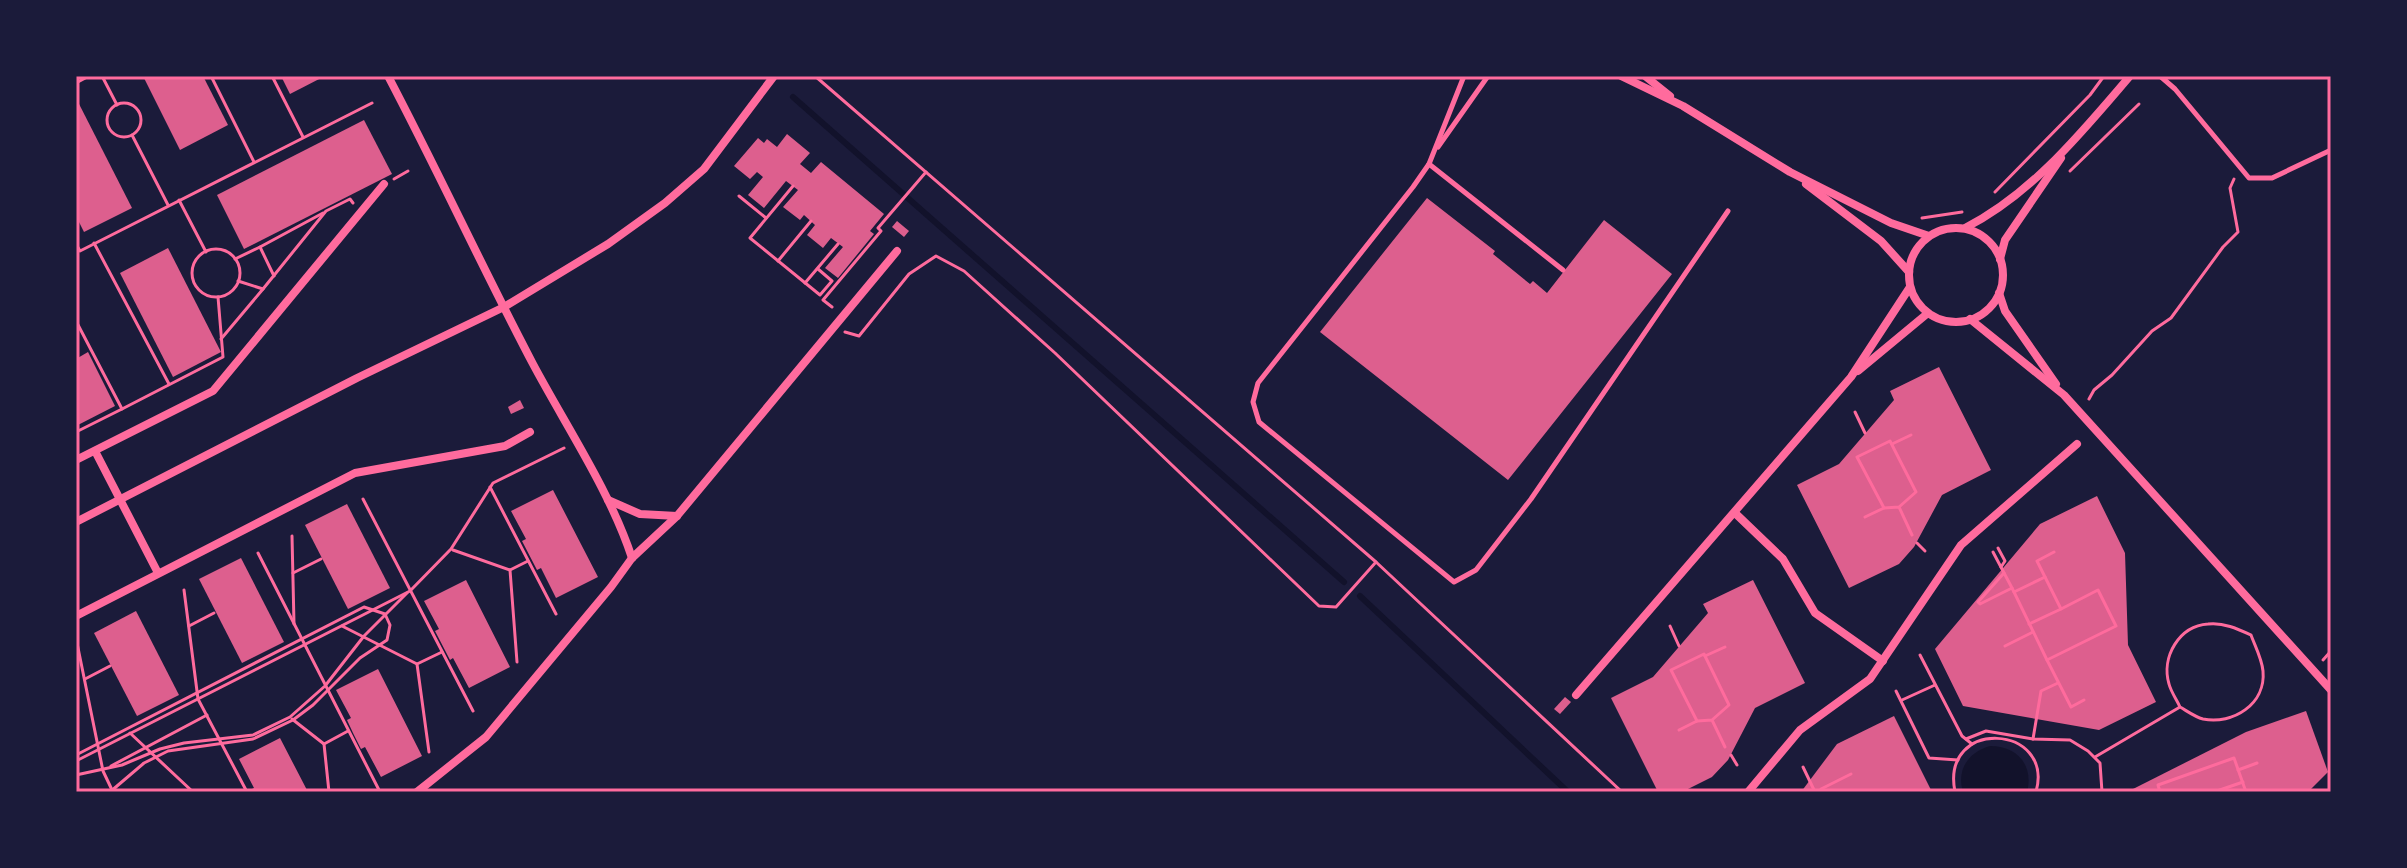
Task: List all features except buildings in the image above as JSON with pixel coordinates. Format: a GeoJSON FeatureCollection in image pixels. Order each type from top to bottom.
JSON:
{"type":"FeatureCollection","features":[{"type":"Feature","properties":{"kind":"street"},"geometry":{"type":"LineString","coordinates":[[388,76],[504,307],[608,500],[632,558]]}},
{"type":"Feature","properties":{"kind":"street"},"geometry":{"type":"LineString","coordinates":[[76,522],[357,378],[504,307],[608,244],[665,203],[704,169],[774,76]]}},
{"type":"Feature","properties":{"kind":"street"},"geometry":{"type":"LineString","coordinates":[[1621,76],[1683,106],[1790,172],[1891,223],[1929,236]]}},
{"type":"Feature","properties":{"kind":"street"},"geometry":{"type":"LineString","coordinates":[[1645,76],[1683,106]]}},
{"type":"Feature","properties":{"kind":"street"},"geometry":{"type":"LineString","coordinates":[[2000,260],[2005,240],[2068,147],[2130,76]]}},
{"type":"Feature","properties":{"kind":"street"},"geometry":{"type":"LineString","coordinates":[[1965,229],[1997,210],[2068,147]]}},
{"type":"Feature","properties":{"kind":"street"},"geometry":{"type":"LineString","coordinates":[[1790,172],[1881,241],[1909,272]]}},
{"type":"Feature","properties":{"kind":"street"},"geometry":{"type":"LineString","coordinates":[[76,460],[213,391],[384,184]]}},
{"type":"Feature","properties":{"kind":"street"},"geometry":{"type":"LineString","coordinates":[[1943,229],[1965,229],[1978,233],[1989,242],[2000,260],[2003,276],[1999,293],[1987,309],[1970,319],[1947,321],[1928,313],[1916,300],[1910,287],[1909,272],[1915,251],[1929,236],[1943,229]]}},
{"type":"Feature","properties":{"kind":"street"},"geometry":{"type":"LineString","coordinates":[[417,792],[486,737],[632,558],[677,516],[897,251]]}},
{"type":"Feature","properties":{"kind":"street"},"geometry":{"type":"LineString","coordinates":[[1576,695],[1851,377],[1910,287]]}},
{"type":"Feature","properties":{"kind":"street"},"geometry":{"type":"LineString","coordinates":[[1999,293],[2005,311],[2064,395],[2331,690]]}},
{"type":"Feature","properties":{"kind":"street"},"geometry":{"type":"LineString","coordinates":[[1851,377],[1928,313]]}},
{"type":"Feature","properties":{"kind":"street"},"geometry":{"type":"LineString","coordinates":[[1970,319],[2064,395]]}},
{"type":"Feature","properties":{"kind":"street"},"geometry":{"type":"LineString","coordinates":[[76,616],[355,473],[505,446],[530,432]]}},
{"type":"Feature","properties":{"kind":"street"},"geometry":{"type":"LineString","coordinates":[[1748,792],[1800,730],[1870,679],[1961,545],[2077,444]]}},
{"type":"Feature","properties":{"kind":"street"},"geometry":{"type":"LineString","coordinates":[[95,451],[158,573]]}},
{"type":"Feature","properties":{"kind":"street"},"geometry":{"type":"LineString","coordinates":[[608,500],[640,514],[677,516]]}},
{"type":"Feature","properties":{"kind":"street"},"geometry":{"type":"LineString","coordinates":[[1735,513],[1783,559],[1815,613],[1883,661]]}},
{"type":"Feature","properties":{"kind":"lane"},"geometry":{"type":"LineString","coordinates":[[1464,76],[1429,164],[1258,383],[1253,402],[1259,422],[1454,582],[1476,570],[1531,499],[1728,211]]}},
{"type":"Feature","properties":{"kind":"lane"},"geometry":{"type":"LineString","coordinates":[[1433,154],[1488,76]]}},
{"type":"Feature","properties":{"kind":"lane"},"geometry":{"type":"LineString","coordinates":[[2160,76],[2175,89],[2249,178],[2272,178],[2331,150]]}},
{"type":"Feature","properties":{"kind":"lane"},"geometry":{"type":"LineString","coordinates":[[1429,164],[1563,270]]}},
{"type":"Feature","properties":{"kind":"path"},"geometry":{"type":"LineString","coordinates":[[76,83],[89,76]]}},
{"type":"Feature","properties":{"kind":"path"},"geometry":{"type":"LineString","coordinates":[[102,76],[117,105]]}},
{"type":"Feature","properties":{"kind":"path"},"geometry":{"type":"LineString","coordinates":[[205,80],[211,76],[254,162]]}},
{"type":"Feature","properties":{"kind":"path"},"geometry":{"type":"LineString","coordinates":[[272,76],[304,137]]}},
{"type":"Feature","properties":{"kind":"path"},"geometry":{"type":"LineString","coordinates":[[815,76],[1376,562],[1622,792]]}},
{"type":"Feature","properties":{"kind":"path"},"geometry":{"type":"LineString","coordinates":[[1986,201],[2090,95],[2104,76]]}},
{"type":"Feature","properties":{"kind":"path"},"geometry":{"type":"LineString","coordinates":[[127,103],[140,112],[141,123],[132,135],[120,136],[110,130],[107,119],[117,105],[127,103]]}},
{"type":"Feature","properties":{"kind":"path"},"geometry":{"type":"LineString","coordinates":[[76,244],[78,252],[372,103]]}},
{"type":"Feature","properties":{"kind":"path"},"geometry":{"type":"LineString","coordinates":[[2067,174],[2139,104]]}},
{"type":"Feature","properties":{"kind":"path"},"geometry":{"type":"LineString","coordinates":[[132,135],[168,205]]}},
{"type":"Feature","properties":{"kind":"path"},"geometry":{"type":"LineString","coordinates":[[2089,399],[2094,390],[2152,331],[2171,318],[2223,247],[2238,232],[2230,188],[2240,168]]}},
{"type":"Feature","properties":{"kind":"path"},"geometry":{"type":"LineString","coordinates":[[827,315],[833,308],[823,300],[926,172]]}},
{"type":"Feature","properties":{"kind":"path"},"geometry":{"type":"LineString","coordinates":[[793,186],[750,238],[820,295],[832,281],[818,269]]}},
{"type":"Feature","properties":{"kind":"path"},"geometry":{"type":"LineString","coordinates":[[739,196],[766,218]]}},
{"type":"Feature","properties":{"kind":"path"},"geometry":{"type":"LineString","coordinates":[[235,259],[350,199],[359,215]]}},
{"type":"Feature","properties":{"kind":"path"},"geometry":{"type":"LineString","coordinates":[[179,200],[206,252]]}},
{"type":"Feature","properties":{"kind":"path"},"geometry":{"type":"LineString","coordinates":[[221,339],[326,211]]}},
{"type":"Feature","properties":{"kind":"path"},"geometry":{"type":"LineString","coordinates":[[1910,215],[1923,218],[1967,212]]}},
{"type":"Feature","properties":{"kind":"path"},"geometry":{"type":"LineString","coordinates":[[778,261],[811,221]]}},
{"type":"Feature","properties":{"kind":"path"},"geometry":{"type":"LineString","coordinates":[[94,243],[169,384]]}},
{"type":"Feature","properties":{"kind":"path"},"geometry":{"type":"LineString","coordinates":[[261,244],[274,276]]}},
{"type":"Feature","properties":{"kind":"path"},"geometry":{"type":"LineString","coordinates":[[805,283],[838,244]]}},
{"type":"Feature","properties":{"kind":"path"},"geometry":{"type":"LineString","coordinates":[[218,249],[235,259],[240,269],[232,291],[218,297],[203,293],[193,281],[193,265],[206,252],[218,249]]}},
{"type":"Feature","properties":{"kind":"path"},"geometry":{"type":"LineString","coordinates":[[833,330],[859,336],[909,274],[936,256],[964,271],[1055,353],[1319,606],[1336,607],[1376,562]]}},
{"type":"Feature","properties":{"kind":"path"},"geometry":{"type":"LineString","coordinates":[[238,281],[263,289]]}},
{"type":"Feature","properties":{"kind":"path"},"geometry":{"type":"LineString","coordinates":[[78,429],[223,357],[218,297]]}},
{"type":"Feature","properties":{"kind":"path"},"geometry":{"type":"LineString","coordinates":[[129,307],[136,304]]}},
{"type":"Feature","properties":{"kind":"path"},"geometry":{"type":"LineString","coordinates":[[76,321],[122,409]]}},
{"type":"Feature","properties":{"kind":"path"},"geometry":{"type":"LineString","coordinates":[[1855,412],[1865,433]]}},
{"type":"Feature","properties":{"kind":"path"},"geometry":{"type":"LineString","coordinates":[[1892,444],[1911,435]]}},
{"type":"Feature","properties":{"kind":"path"},"geometry":{"type":"LineString","coordinates":[[1865,517],[1884,508],[1899,507],[1916,492],[1890,441],[1857,457],[1884,508]]}},
{"type":"Feature","properties":{"kind":"path"},"geometry":{"type":"LineString","coordinates":[[326,688],[364,636],[451,549],[493,483],[564,448]]}},
{"type":"Feature","properties":{"kind":"path"},"geometry":{"type":"LineString","coordinates":[[490,487],[556,614]]}},
{"type":"Feature","properties":{"kind":"path"},"geometry":{"type":"LineString","coordinates":[[363,499],[473,711]]}},
{"type":"Feature","properties":{"kind":"path"},"geometry":{"type":"LineString","coordinates":[[1899,507],[1912,535]]}},
{"type":"Feature","properties":{"kind":"path"},"geometry":{"type":"LineString","coordinates":[[292,536],[294,626]]}},
{"type":"Feature","properties":{"kind":"path"},"geometry":{"type":"LineString","coordinates":[[1917,543],[1925,551]]}},
{"type":"Feature","properties":{"kind":"path"},"geometry":{"type":"LineString","coordinates":[[1998,548],[2005,561],[2001,567]]}},
{"type":"Feature","properties":{"kind":"path"},"geometry":{"type":"LineString","coordinates":[[451,549],[510,570],[528,561]]}},
{"type":"Feature","properties":{"kind":"path"},"geometry":{"type":"LineString","coordinates":[[1993,552],[2071,707],[2084,700]]}},
{"type":"Feature","properties":{"kind":"path"},"geometry":{"type":"LineString","coordinates":[[2054,552],[2037,561],[2061,609]]}},
{"type":"Feature","properties":{"kind":"path"},"geometry":{"type":"LineString","coordinates":[[258,553],[379,790]]}},
{"type":"Feature","properties":{"kind":"path"},"geometry":{"type":"LineString","coordinates":[[293,573],[321,559]]}},
{"type":"Feature","properties":{"kind":"path"},"geometry":{"type":"LineString","coordinates":[[510,570],[517,662]]}},
{"type":"Feature","properties":{"kind":"path"},"geometry":{"type":"LineString","coordinates":[[2004,573],[1978,602],[1980,604],[2045,577]]}},
{"type":"Feature","properties":{"kind":"path"},"geometry":{"type":"LineString","coordinates":[[184,590],[198,696],[247,792]]}},
{"type":"Feature","properties":{"kind":"path"},"geometry":{"type":"LineString","coordinates":[[2029,624],[2098,590],[2116,626],[2047,660]]}},
{"type":"Feature","properties":{"kind":"path"},"geometry":{"type":"LineString","coordinates":[[76,755],[410,591]]}},
{"type":"Feature","properties":{"kind":"path"},"geometry":{"type":"LineString","coordinates":[[76,761],[364,607],[385,614],[390,625],[387,640],[382,646],[360,658],[291,719],[253,735],[184,743],[103,771],[76,775]]}},
{"type":"Feature","properties":{"kind":"path"},"geometry":{"type":"LineString","coordinates":[[188,626],[214,613]]}},
{"type":"Feature","properties":{"kind":"path"},"geometry":{"type":"LineString","coordinates":[[2209,623],[2232,627],[2251,635],[2263,670],[2263,686],[2255,701],[2240,714],[2223,720],[2201,719],[2180,707],[2168,683],[2168,658],[2172,645],[2190,628],[2209,623]]}},
{"type":"Feature","properties":{"kind":"path"},"geometry":{"type":"LineString","coordinates":[[342,626],[417,664]]}},
{"type":"Feature","properties":{"kind":"path"},"geometry":{"type":"LineString","coordinates":[[1670,626],[1679,646]]}},
{"type":"Feature","properties":{"kind":"path"},"geometry":{"type":"LineString","coordinates":[[2005,646],[2033,632]]}},
{"type":"Feature","properties":{"kind":"path"},"geometry":{"type":"LineString","coordinates":[[76,638],[103,771],[112,791],[153,756]]}},
{"type":"Feature","properties":{"kind":"path"},"geometry":{"type":"LineString","coordinates":[[1697,721],[1671,670],[1685,660],[1725,647]]}},
{"type":"Feature","properties":{"kind":"path"},"geometry":{"type":"LineString","coordinates":[[2323,660],[2331,651]]}},
{"type":"Feature","properties":{"kind":"path"},"geometry":{"type":"LineString","coordinates":[[417,664],[442,652]]}},
{"type":"Feature","properties":{"kind":"path"},"geometry":{"type":"LineString","coordinates":[[1920,655],[1966,739],[1972,744]]}},
{"type":"Feature","properties":{"kind":"path"},"geometry":{"type":"LineString","coordinates":[[1679,730],[1697,721],[1712,720],[1729,705],[1705,656]]}},
{"type":"Feature","properties":{"kind":"path"},"geometry":{"type":"LineString","coordinates":[[417,664],[429,752]]}},
{"type":"Feature","properties":{"kind":"path"},"geometry":{"type":"LineString","coordinates":[[85,679],[110,666]]}},
{"type":"Feature","properties":{"kind":"path"},"geometry":{"type":"LineString","coordinates":[[2033,739],[2041,691],[2058,683]]}},
{"type":"Feature","properties":{"kind":"path"},"geometry":{"type":"LineString","coordinates":[[1901,701],[1935,685]]}},
{"type":"Feature","properties":{"kind":"path"},"geometry":{"type":"LineString","coordinates":[[1896,691],[1929,758],[1958,760]]}},
{"type":"Feature","properties":{"kind":"path"},"geometry":{"type":"LineString","coordinates":[[2095,757],[2180,707]]}},
{"type":"Feature","properties":{"kind":"path"},"geometry":{"type":"LineString","coordinates":[[103,771],[207,715]]}},
{"type":"Feature","properties":{"kind":"path"},"geometry":{"type":"LineString","coordinates":[[291,719],[324,744],[329,792]]}},
{"type":"Feature","properties":{"kind":"path"},"geometry":{"type":"LineString","coordinates":[[1712,720],[1725,747]]}},
{"type":"Feature","properties":{"kind":"path"},"geometry":{"type":"LineString","coordinates":[[324,744],[348,731]]}},
{"type":"Feature","properties":{"kind":"path"},"geometry":{"type":"LineString","coordinates":[[1966,739],[1986,731],[2033,739],[2070,740],[2100,763],[2102,792]]}},
{"type":"Feature","properties":{"kind":"path"},"geometry":{"type":"LineString","coordinates":[[130,733],[193,792]]}},
{"type":"Feature","properties":{"kind":"path"},"geometry":{"type":"LineString","coordinates":[[1955,792],[1952,781],[1958,760],[1972,744],[1985,738],[1999,737],[2012,740],[2033,758],[2038,771],[2036,792]]}},
{"type":"Feature","properties":{"kind":"path"},"geometry":{"type":"LineString","coordinates":[[1731,755],[1737,765]]}},
{"type":"Feature","properties":{"kind":"path"},"geometry":{"type":"LineString","coordinates":[[2160,792],[2158,785],[2234,758],[2246,792]]}},
{"type":"Feature","properties":{"kind":"path"},"geometry":{"type":"LineString","coordinates":[[2238,770],[2257,763]]}},
{"type":"Feature","properties":{"kind":"path"},"geometry":{"type":"LineString","coordinates":[[1803,767],[1815,792]]}},
{"type":"Feature","properties":{"kind":"path"},"geometry":{"type":"LineString","coordinates":[[1823,792],[1821,789],[1851,774]]}},
{"type":"Feature","properties":{"kind":"path"},"geometry":{"type":"LineString","coordinates":[[2214,792],[2243,782]]}},
{"type":"Feature","properties":{"kind":"shaded area"},"geometry":{"type":"Polygon","coordinates":[[[1990,746],[2008,749],[2021,759],[2028,773],[2027,792],[1963,792],[1961,776],[1966,763],[1976,752],[1990,746]]]}},
{"type":"Feature","properties":{"kind":"waterway"},"geometry":{"type":"LineString","coordinates":[[793,97],[1344,582]]}},
{"type":"Feature","properties":{"kind":"waterway"},"geometry":{"type":"LineString","coordinates":[[1360,596],[1568,792]]}}]}
